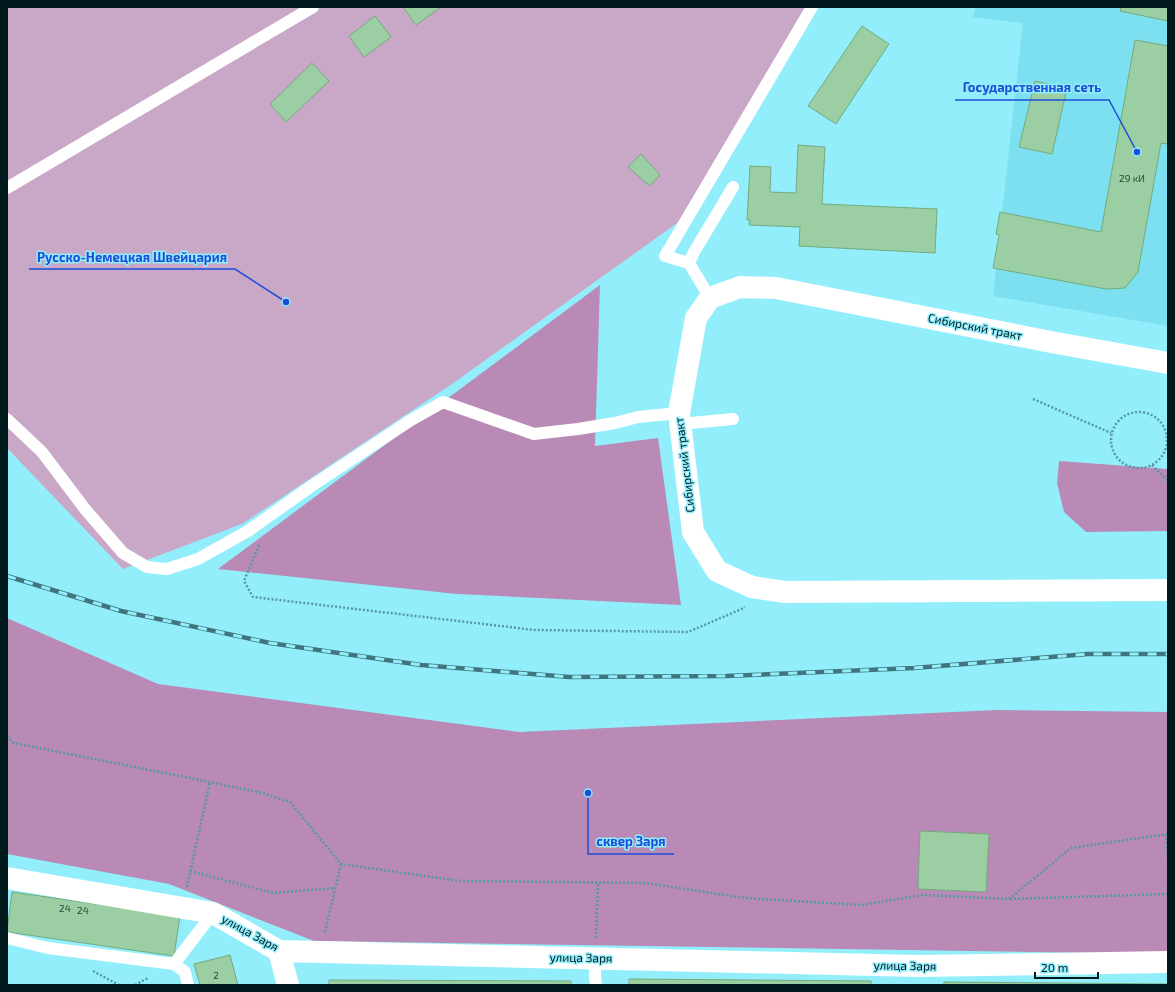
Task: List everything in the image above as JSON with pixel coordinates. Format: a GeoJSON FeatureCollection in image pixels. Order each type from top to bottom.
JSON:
{"type":"FeatureCollection","features":[{"type":"Feature","properties":{"kind":"street","name":"Сибирский тракт"},"geometry":{"type":"LineString","coordinates":[[1168,363],[1051,342],[776,288],[740,287],[710,298],[696,318],[680,419],[693,532],[717,571],[752,587],[785,592],[1168,590]]}},
{"type":"Feature","properties":{"kind":"street","name":"улица Заря"},"geometry":{"type":"LineString","coordinates":[[7,878],[213,913],[280,951],[918,966],[1168,962]]}},
{"type":"Feature","properties":{"kind":"street"},"geometry":{"type":"LineString","coordinates":[[280,951],[288,985]]}},
{"type":"Feature","properties":{"kind":"lane"},"geometry":{"type":"LineString","coordinates":[[7,188],[313,7]]}},
{"type":"Feature","properties":{"kind":"lane"},"geometry":{"type":"LineString","coordinates":[[710,298],[689,264],[665,256],[812,7]]}},
{"type":"Feature","properties":{"kind":"lane"},"geometry":{"type":"LineString","coordinates":[[689,264],[694,252],[733,187]]}},
{"type":"Feature","properties":{"kind":"lane"},"geometry":{"type":"LineString","coordinates":[[7,419],[42,452],[85,509],[123,553],[147,567],[167,569],[198,559],[248,532],[310,487],[411,420],[443,402],[534,434],[615,423],[638,417],[733,419]]}},
{"type":"Feature","properties":{"kind":"lane"},"geometry":{"type":"LineString","coordinates":[[174,964],[213,913]]}},
{"type":"Feature","properties":{"kind":"lane"},"geometry":{"type":"LineString","coordinates":[[7,938],[48,948],[174,964],[185,972],[188,985]]}},
{"type":"Feature","properties":{"kind":"lane"},"geometry":{"type":"LineString","coordinates":[[595,958],[596,985]]}},
{"type":"Feature","properties":{"kind":"path"},"geometry":{"type":"LineString","coordinates":[[1033,399],[1111,433]]}},
{"type":"Feature","properties":{"kind":"path"},"geometry":{"type":"LineString","coordinates":[[1130,413],[1148,413],[1162,424],[1166,433],[1167,443],[1165,452],[1160,460],[1143,468],[1134,468],[1125,465],[1117,459],[1112,451],[1110,442],[1111,433],[1115,424],[1121,418],[1130,413]]}},
{"type":"Feature","properties":{"kind":"path"},"geometry":{"type":"LineString","coordinates":[[1152,465],[1168,481]]}},
{"type":"Feature","properties":{"kind":"path"},"geometry":{"type":"LineString","coordinates":[[259,544],[244,581],[253,597],[535,630],[688,632],[744,608],[758,588]]}},
{"type":"Feature","properties":{"kind":"path"},"geometry":{"type":"LineString","coordinates":[[7,736],[14,743],[262,793],[290,802],[341,864],[460,881],[646,883],[745,898],[861,905],[923,895],[1009,899],[1168,894]]}},
{"type":"Feature","properties":{"kind":"path"},"geometry":{"type":"LineString","coordinates":[[182,908],[210,782]]}},
{"type":"Feature","properties":{"kind":"path"},"geometry":{"type":"LineString","coordinates":[[1009,899],[1071,848],[1167,834],[1168,859]]}},
{"type":"Feature","properties":{"kind":"path"},"geometry":{"type":"LineString","coordinates":[[320,952],[341,864]]}},
{"type":"Feature","properties":{"kind":"path"},"geometry":{"type":"LineString","coordinates":[[190,871],[273,893],[335,888]]}},
{"type":"Feature","properties":{"kind":"path"},"geometry":{"type":"LineString","coordinates":[[595,958],[598,882]]}},
{"type":"Feature","properties":{"kind":"shaded area"},"geometry":{"type":"Polygon","coordinates":[[[7,7],[816,7],[680,221],[452,384],[242,524],[123,569],[7,448],[7,7]]]}},
{"type":"Feature","properties":{"kind":"shaded area"},"geometry":{"type":"Polygon","coordinates":[[[975,7],[1168,7],[1168,326],[993,296],[1023,23],[973,17],[975,7]]]}},
{"type":"Feature","properties":{"kind":"shaded area"},"geometry":{"type":"Polygon","coordinates":[[[600,285],[595,446],[658,438],[681,605],[457,594],[218,569],[600,285]]]}},
{"type":"Feature","properties":{"kind":"shaded area"},"geometry":{"type":"Polygon","coordinates":[[[1059,461],[1168,469],[1168,531],[1086,532],[1064,512],[1057,483],[1059,461]]]}},
{"type":"Feature","properties":{"kind":"shaded area"},"geometry":{"type":"Polygon","coordinates":[[[7,618],[158,684],[520,732],[997,710],[1168,712],[1168,954],[314,941],[169,884],[7,854],[7,618]]]}},
{"type":"Feature","properties":{"kind":"building"},"geometry":{"type":"Polygon","coordinates":[[[403,7],[441,7],[416,25],[403,7]]]}},
{"type":"Feature","properties":{"kind":"building"},"geometry":{"type":"Polygon","coordinates":[[[1121,7],[1168,7],[1168,21],[1120,11],[1121,7]]]}},
{"type":"Feature","properties":{"kind":"building"},"geometry":{"type":"Polygon","coordinates":[[[375,16],[391,37],[364,57],[349,36],[375,16]]]}},
{"type":"Feature","properties":{"kind":"building"},"geometry":{"type":"Polygon","coordinates":[[[862,26],[889,44],[836,124],[808,106],[862,26]]]}},
{"type":"Feature","properties":{"kind":"building"},"geometry":{"type":"Polygon","coordinates":[[[1135,40],[1168,46],[1168,144],[1161,143],[1138,272],[1125,288],[1106,289],[993,268],[999,235],[996,234],[1000,212],[1101,232],[1135,40]]]}},
{"type":"Feature","properties":{"kind":"building"},"geometry":{"type":"Polygon","coordinates":[[[312,63],[329,81],[286,122],[270,104],[312,63]]]}},
{"type":"Feature","properties":{"kind":"building"},"geometry":{"type":"Polygon","coordinates":[[[1035,81],[1067,88],[1052,154],[1019,147],[1035,81]]]}},
{"type":"Feature","properties":{"kind":"building"},"geometry":{"type":"Polygon","coordinates":[[[798,145],[825,147],[822,204],[937,209],[935,253],[799,246],[800,227],[749,225],[750,220],[747,220],[750,166],[771,167],[770,192],[796,193],[798,145]]]}},
{"type":"Feature","properties":{"kind":"building"},"geometry":{"type":"Polygon","coordinates":[[[641,154],[660,175],[650,186],[628,167],[641,154]]]}},
{"type":"Feature","properties":{"kind":"building"},"geometry":{"type":"Polygon","coordinates":[[[920,831],[989,834],[986,892],[918,889],[920,831]]]}},
{"type":"Feature","properties":{"kind":"building"},"geometry":{"type":"Polygon","coordinates":[[[12,892],[180,916],[174,956],[7,932],[12,892]]]}},
{"type":"Feature","properties":{"kind":"building"},"geometry":{"type":"Polygon","coordinates":[[[230,955],[238,985],[200,985],[194,964],[230,955]]]}},
{"type":"Feature","properties":{"kind":"building"},"geometry":{"type":"Polygon","coordinates":[[[629,979],[871,981],[871,985],[629,985],[629,979]]]}},
{"type":"Feature","properties":{"kind":"building"},"geometry":{"type":"Polygon","coordinates":[[[329,980],[571,981],[571,985],[329,985],[329,980]]]}},
{"type":"Feature","properties":{"kind":"building"},"geometry":{"type":"Polygon","coordinates":[[[944,982],[1168,984],[1168,985],[944,985],[944,982]]]}},
{"type":"Feature","properties":{"kind":"railway"},"geometry":{"type":"LineString","coordinates":[[7,576],[121,611],[270,643],[421,665],[569,677],[726,676],[914,668],[1088,654],[1168,654]]}},
{"type":"Feature","properties":{"kind":"place","name":"Государственная сеть"},"geometry":{"type":"Point","coordinates":[1137,152]}},
{"type":"Feature","properties":{"kind":"place","name":"Русско-Немецкая Швейцария"},"geometry":{"type":"Point","coordinates":[286,302]}},
{"type":"Feature","properties":{"kind":"place","name":"сквер Заря"},"geometry":{"type":"Point","coordinates":[588,793]}}]}
